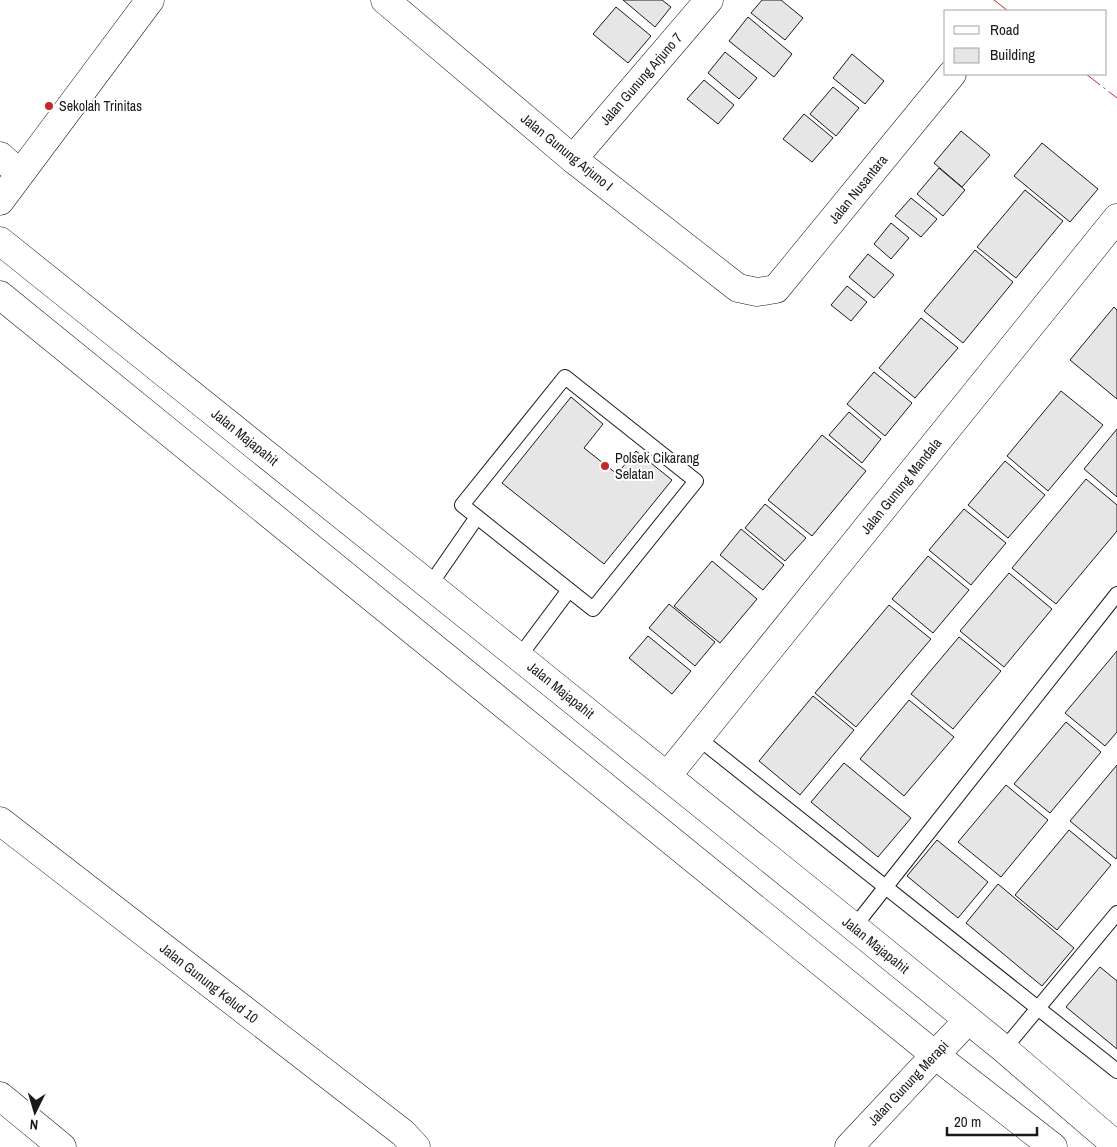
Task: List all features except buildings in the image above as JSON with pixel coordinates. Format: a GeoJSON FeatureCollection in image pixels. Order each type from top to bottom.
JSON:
{"type":"FeatureCollection","features":[{"type":"Feature","properties":{"kind":"street"},"geometry":{"type":"LineString","coordinates":[[0,201],[10,165],[150,0]]}},
{"type":"Feature","properties":{"kind":"street","name":"Jalan Gunung Arjuno 7"},"geometry":{"type":"LineString","coordinates":[[573,158],[709,0]]}},
{"type":"Feature","properties":{"kind":"street","name":"Jalan Gunung Arjuno I"},"geometry":{"type":"LineString","coordinates":[[400,5],[573,158],[738,288],[757,292]]}},
{"type":"Feature","properties":{"kind":"street","name":"Jalan Nusantara"},"geometry":{"type":"LineString","coordinates":[[757,292],[776,289],[951,75]]}},
{"type":"Feature","properties":{"kind":"street","name":"Jalan Gunung Mandala"},"geometry":{"type":"LineString","coordinates":[[667,776],[1117,218]]}},
{"type":"Feature","properties":{"kind":"street","name":"Jalan Majapahit"},"geometry":{"type":"LineString","coordinates":[[0,241],[520,656],[1114,1139]]}},
{"type":"Feature","properties":{"kind":"street"},"geometry":{"type":"LineString","coordinates":[[47,278],[10,303],[935,1054],[1053,1147]]}},
{"type":"Feature","properties":{"kind":"street","name":"Jalan Gunung Kelud 10"},"geometry":{"type":"LineString","coordinates":[[0,821],[403,1133],[416,1147]]}},
{"type":"Feature","properties":{"kind":"street","name":"Jalan Gunung Merapi"},"geometry":{"type":"LineString","coordinates":[[849,1147],[968,1020]]}},
{"type":"Feature","properties":{"kind":"street"},"geometry":{"type":"LineString","coordinates":[[0,1096],[62,1147]]}},
{"type":"Feature","properties":{"kind":"lane"},"geometry":{"type":"LineString","coordinates":[[565,377],[696,481],[593,609],[477,517],[462,505],[565,377]]}},
{"type":"Feature","properties":{"kind":"lane"},"geometry":{"type":"LineString","coordinates":[[430,585],[477,517]]}},
{"type":"Feature","properties":{"kind":"lane"},"geometry":{"type":"LineString","coordinates":[[520,656],[569,590]]}},
{"type":"Feature","properties":{"kind":"lane"},"geometry":{"type":"LineString","coordinates":[[854,927],[1117,594]]}},
{"type":"Feature","properties":{"kind":"lane"},"geometry":{"type":"LineString","coordinates":[[691,746],[885,887],[1117,1071]]}},
{"type":"Feature","properties":{"kind":"lane"},"geometry":{"type":"LineString","coordinates":[[1004,1049],[1117,913]]}},
{"type":"Feature","properties":{"kind":"power"},"geometry":{"type":"LineString","coordinates":[[994,0],[1007,10]]}},
{"type":"Feature","properties":{"kind":"power"},"geometry":{"type":"LineString","coordinates":[[1087,75],[1117,98]]}},
{"type":"Feature","properties":{"kind":"place","name":"Sekolah Trinitas"},"geometry":{"type":"Point","coordinates":[49,106]}},
{"type":"Feature","properties":{"kind":"place","name":"Polsek Cikarang Selatan"},"geometry":{"type":"Point","coordinates":[605,466]}}]}
